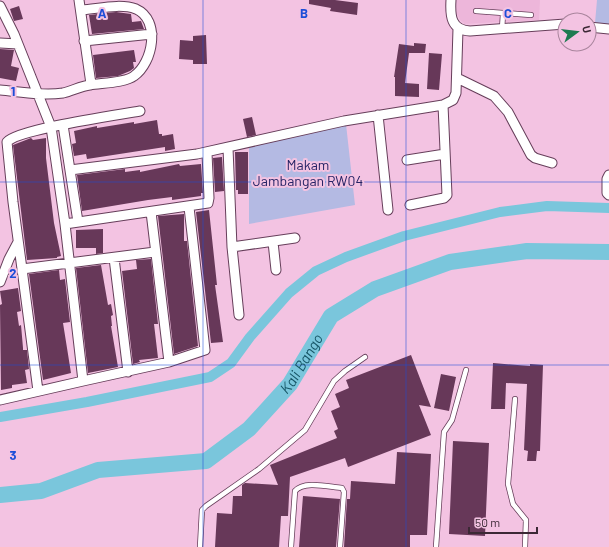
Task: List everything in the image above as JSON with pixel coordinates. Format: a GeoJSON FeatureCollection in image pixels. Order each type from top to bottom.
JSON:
{"type":"FeatureCollection","features":[{"type":"Feature","properties":{"kind":"street"},"geometry":{"type":"LineString","coordinates":[[0,2],[4,0]]}},
{"type":"Feature","properties":{"kind":"street"},"geometry":{"type":"LineString","coordinates":[[79,0],[82,10],[84,41],[91,84]]}},
{"type":"Feature","properties":{"kind":"street"},"geometry":{"type":"LineString","coordinates":[[70,170],[207,152],[378,115],[449,103],[455,98],[458,29],[452,19],[451,0]]}},
{"type":"Feature","properties":{"kind":"street"},"geometry":{"type":"LineString","coordinates":[[0,6],[18,44],[51,127],[65,224],[83,381]]}},
{"type":"Feature","properties":{"kind":"street"},"geometry":{"type":"LineString","coordinates":[[0,90],[38,94],[65,92],[91,84],[132,78],[139,72],[148,58],[152,34],[147,18],[137,10],[125,6],[82,10]]}},
{"type":"Feature","properties":{"kind":"street"},"geometry":{"type":"LineString","coordinates":[[458,29],[470,31],[557,25]]}},
{"type":"Feature","properties":{"kind":"street"},"geometry":{"type":"LineString","coordinates":[[597,27],[609,29]]}},
{"type":"Feature","properties":{"kind":"street"},"geometry":{"type":"LineString","coordinates":[[84,41],[152,34]]}},
{"type":"Feature","properties":{"kind":"street"},"geometry":{"type":"LineString","coordinates":[[0,43],[18,44]]}},
{"type":"Feature","properties":{"kind":"street"},"geometry":{"type":"LineString","coordinates":[[457,78],[494,96],[508,112],[531,155],[535,158],[552,163]]}},
{"type":"Feature","properties":{"kind":"street"},"geometry":{"type":"LineString","coordinates":[[410,205],[444,198],[447,195],[444,105]]}},
{"type":"Feature","properties":{"kind":"street"},"geometry":{"type":"LineString","coordinates":[[38,391],[18,242],[7,142],[12,137],[51,127],[140,111]]}},
{"type":"Feature","properties":{"kind":"street"},"geometry":{"type":"LineString","coordinates":[[378,115],[388,210]]}},
{"type":"Feature","properties":{"kind":"street"},"geometry":{"type":"LineString","coordinates":[[63,125],[78,222]]}},
{"type":"Feature","properties":{"kind":"street"},"geometry":{"type":"LineString","coordinates":[[228,148],[232,247],[239,315]]}},
{"type":"Feature","properties":{"kind":"street"},"geometry":{"type":"LineString","coordinates":[[65,224],[189,207],[209,202],[207,152]]}},
{"type":"Feature","properties":{"kind":"street"},"geometry":{"type":"LineString","coordinates":[[407,160],[446,154]]}},
{"type":"Feature","properties":{"kind":"street"},"geometry":{"type":"LineString","coordinates":[[609,175],[607,176],[607,193],[609,195]]}},
{"type":"Feature","properties":{"kind":"street"},"geometry":{"type":"LineString","coordinates":[[0,400],[128,372],[203,353],[206,348],[189,207]]}},
{"type":"Feature","properties":{"kind":"street"},"geometry":{"type":"LineString","coordinates":[[151,212],[169,362]]}},
{"type":"Feature","properties":{"kind":"street"},"geometry":{"type":"LineString","coordinates":[[232,247],[295,238]]}},
{"type":"Feature","properties":{"kind":"street"},"geometry":{"type":"LineString","coordinates":[[0,282],[18,242]]}},
{"type":"Feature","properties":{"kind":"street"},"geometry":{"type":"LineString","coordinates":[[272,242],[276,270]]}},
{"type":"Feature","properties":{"kind":"street"},"geometry":{"type":"LineString","coordinates":[[22,269],[155,252]]}},
{"type":"Feature","properties":{"kind":"street"},"geometry":{"type":"LineString","coordinates":[[114,258],[128,372]]}},
{"type":"Feature","properties":{"kind":"lane"},"geometry":{"type":"LineString","coordinates":[[476,11],[531,15]]}},
{"type":"Feature","properties":{"kind":"lane"},"geometry":{"type":"LineString","coordinates":[[502,28],[503,14]]}},
{"type":"Feature","properties":{"kind":"lane"},"geometry":{"type":"LineString","coordinates":[[200,547],[202,510],[259,469],[297,438],[309,423],[334,381],[345,370],[364,357]]}},
{"type":"Feature","properties":{"kind":"lane"},"geometry":{"type":"LineString","coordinates":[[436,547],[444,432],[452,420],[466,370]]}},
{"type":"Feature","properties":{"kind":"lane"},"geometry":{"type":"LineString","coordinates":[[514,399],[508,484],[513,504],[526,520],[525,547]]}},
{"type":"Feature","properties":{"kind":"lane"},"geometry":{"type":"LineString","coordinates":[[291,547],[296,491],[307,485],[342,488],[344,492],[340,547]]}},
{"type":"Feature","properties":{"kind":"shaded area"},"geometry":{"type":"Polygon","coordinates":[[[456,0],[540,0],[539,20],[465,24],[460,20],[457,14],[456,0]]]}},
{"type":"Feature","properties":{"kind":"green space"},"geometry":{"type":"Polygon","coordinates":[[[597,0],[609,0],[609,25],[597,23],[597,0]]]}},
{"type":"Feature","properties":{"kind":"green space","name":"Makam Jambangan RW04"},"geometry":{"type":"Polygon","coordinates":[[[346,124],[355,205],[249,224],[249,147],[346,124]]]}},
{"type":"Feature","properties":{"kind":"building"},"geometry":{"type":"Polygon","coordinates":[[[309,0],[335,0],[358,3],[357,15],[330,11],[331,8],[309,4],[309,0]]]}},
{"type":"Feature","properties":{"kind":"building"},"geometry":{"type":"Polygon","coordinates":[[[19,6],[23,19],[14,21],[10,9],[19,6]]]}},
{"type":"Feature","properties":{"kind":"building"},"geometry":{"type":"Polygon","coordinates":[[[116,12],[131,14],[132,22],[141,21],[144,29],[92,34],[89,15],[116,12]]]}},
{"type":"Feature","properties":{"kind":"building"},"geometry":{"type":"Polygon","coordinates":[[[206,35],[207,64],[193,64],[193,60],[179,59],[180,40],[193,41],[193,36],[206,35]]]}},
{"type":"Feature","properties":{"kind":"building"},"geometry":{"type":"Polygon","coordinates":[[[414,43],[426,44],[425,53],[409,53],[405,83],[419,84],[419,97],[395,96],[394,77],[399,44],[414,46],[414,43]]]}},
{"type":"Feature","properties":{"kind":"building"},"geometry":{"type":"Polygon","coordinates":[[[0,49],[14,50],[11,66],[19,68],[16,81],[0,78],[0,49]]]}},
{"type":"Feature","properties":{"kind":"building"},"geometry":{"type":"Polygon","coordinates":[[[134,50],[136,62],[133,62],[134,68],[130,71],[118,76],[96,78],[93,55],[134,50]]]}},
{"type":"Feature","properties":{"kind":"building"},"geometry":{"type":"Polygon","coordinates":[[[429,53],[442,54],[439,90],[427,89],[429,53]]]}},
{"type":"Feature","properties":{"kind":"building"},"geometry":{"type":"Polygon","coordinates":[[[252,117],[256,135],[247,137],[243,119],[252,117]]]}},
{"type":"Feature","properties":{"kind":"building"},"geometry":{"type":"Polygon","coordinates":[[[157,120],[159,134],[162,134],[162,136],[173,134],[175,149],[165,151],[165,147],[87,159],[86,154],[74,156],[72,144],[76,143],[74,131],[97,126],[97,128],[157,120]]]}},
{"type":"Feature","properties":{"kind":"building"},"geometry":{"type":"Polygon","coordinates":[[[31,138],[33,140],[46,138],[46,158],[54,223],[61,256],[57,258],[27,260],[13,145],[31,138]]]}},
{"type":"Feature","properties":{"kind":"building"},"geometry":{"type":"Polygon","coordinates":[[[235,152],[248,152],[248,194],[238,194],[238,190],[236,190],[235,152]]]}},
{"type":"Feature","properties":{"kind":"building"},"geometry":{"type":"Polygon","coordinates":[[[222,157],[224,191],[215,192],[213,158],[222,157]]]}},
{"type":"Feature","properties":{"kind":"building"},"geometry":{"type":"Polygon","coordinates":[[[179,164],[180,166],[201,164],[203,193],[201,193],[201,196],[172,200],[172,197],[148,200],[82,211],[77,175],[125,169],[125,172],[140,170],[140,172],[179,164]]]}},
{"type":"Feature","properties":{"kind":"building"},"geometry":{"type":"Polygon","coordinates":[[[209,210],[217,285],[215,285],[223,342],[211,343],[196,212],[209,210]]]}},
{"type":"Feature","properties":{"kind":"building"},"geometry":{"type":"Polygon","coordinates":[[[184,214],[184,241],[187,241],[198,346],[174,354],[158,216],[184,214]]]}},
{"type":"Feature","properties":{"kind":"building"},"geometry":{"type":"Polygon","coordinates":[[[103,229],[103,253],[96,254],[96,248],[76,248],[76,230],[103,229]]]}},
{"type":"Feature","properties":{"kind":"building"},"geometry":{"type":"Polygon","coordinates":[[[151,259],[158,324],[154,324],[158,358],[139,360],[140,362],[133,364],[122,271],[137,269],[136,260],[151,259]]]}},
{"type":"Feature","properties":{"kind":"building"},"geometry":{"type":"Polygon","coordinates":[[[101,265],[108,305],[111,304],[113,315],[111,316],[111,326],[118,367],[88,373],[76,268],[101,265]]]}},
{"type":"Feature","properties":{"kind":"building"},"geometry":{"type":"Polygon","coordinates":[[[59,270],[60,280],[65,279],[70,322],[63,323],[71,373],[43,380],[29,274],[59,270]]]}},
{"type":"Feature","properties":{"kind":"building"},"geometry":{"type":"Polygon","coordinates":[[[18,288],[21,311],[17,312],[19,326],[21,325],[23,350],[27,350],[29,369],[25,370],[27,383],[12,385],[12,388],[1,390],[0,305],[2,304],[0,291],[18,288]]]}},
{"type":"Feature","properties":{"kind":"building"},"geometry":{"type":"Polygon","coordinates":[[[411,355],[431,407],[419,405],[431,435],[348,467],[345,458],[290,477],[288,516],[281,516],[279,547],[215,547],[217,513],[232,514],[233,496],[242,496],[242,485],[245,483],[278,485],[270,465],[337,438],[334,431],[338,429],[331,411],[340,407],[335,394],[349,388],[346,380],[411,355]]]}},
{"type":"Feature","properties":{"kind":"building"},"geometry":{"type":"Polygon","coordinates":[[[493,363],[530,366],[530,364],[543,365],[540,451],[537,451],[536,461],[527,461],[528,451],[524,450],[527,384],[506,383],[505,409],[491,409],[493,363]]]}},
{"type":"Feature","properties":{"kind":"building"},"geometry":{"type":"Polygon","coordinates":[[[441,374],[456,377],[449,411],[434,408],[441,374]]]}},
{"type":"Feature","properties":{"kind":"building"},"geometry":{"type":"Polygon","coordinates":[[[453,441],[489,443],[485,536],[449,534],[453,441]]]}},
{"type":"Feature","properties":{"kind":"building"},"geometry":{"type":"Polygon","coordinates":[[[397,452],[431,454],[427,535],[410,535],[410,547],[344,547],[347,499],[350,499],[351,481],[395,484],[397,452]]]}},
{"type":"Feature","properties":{"kind":"building"},"geometry":{"type":"Polygon","coordinates":[[[303,496],[340,499],[336,547],[299,547],[303,496]]]}},
{"type":"Feature","properties":{"kind":"waterway","name":"Kali Bango"},"geometry":{"type":"LineString","coordinates":[[0,417],[87,402],[210,377],[231,363],[250,337],[289,293],[316,271],[346,257],[404,236],[500,212],[547,206],[609,208]]}},
{"type":"Feature","properties":{"kind":"waterway","name":"Kali Bango"},"geometry":{"type":"LineString","coordinates":[[0,495],[41,491],[98,470],[206,461],[249,429],[290,384],[331,316],[375,289],[450,262],[527,251],[609,252]]}}]}
